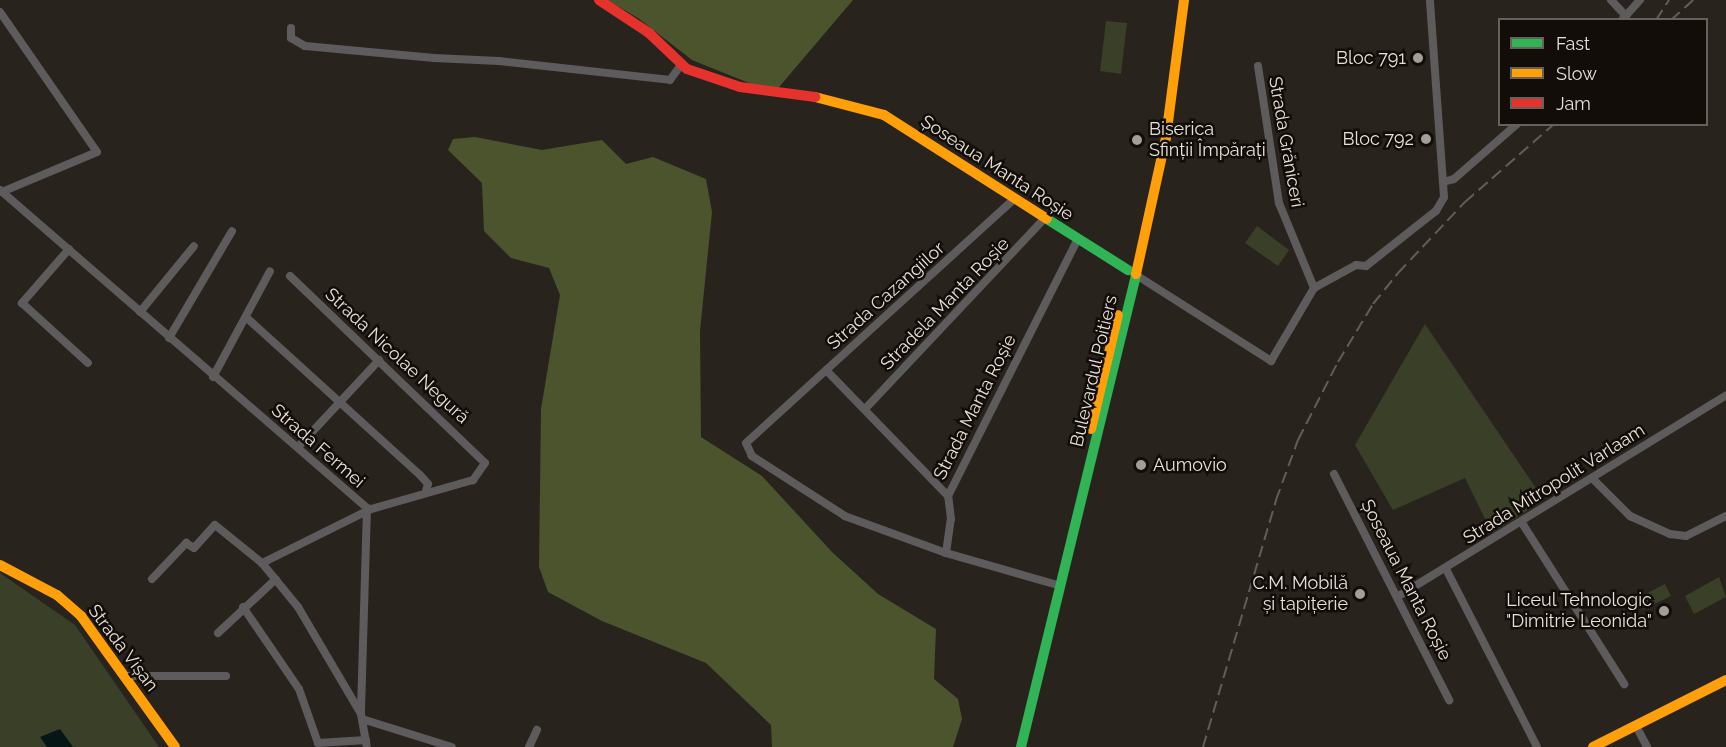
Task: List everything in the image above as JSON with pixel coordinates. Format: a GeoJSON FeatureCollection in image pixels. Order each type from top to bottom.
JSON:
{"type":"FeatureCollection","features":[{"type":"Feature","properties":{"kind":"main road"},"geometry":{"type":"LineString","coordinates":[[599,0],[649,33],[681,65]]}},
{"type":"Feature","properties":{"kind":"main road","name":"Bulevardul Poitiers"},"geometry":{"type":"LineString","coordinates":[[1131,272],[1159,135],[1178,0]]}},
{"type":"Feature","properties":{"kind":"main road","name":"Bulevardul Poitiers"},"geometry":{"type":"LineString","coordinates":[[1021,747],[1131,272],[1166,137],[1184,0]]}},
{"type":"Feature","properties":{"kind":"main road","name":"Șoseaua Manta Roșie"},"geometry":{"type":"LineString","coordinates":[[681,65],[740,87],[864,106],[1131,272]]}},
{"type":"Feature","properties":{"kind":"main road","name":"Strada Vișan"},"geometry":{"type":"LineString","coordinates":[[0,565],[57,595],[81,616],[175,747]]}},
{"type":"Feature","properties":{"kind":"main road","name":"Bulevardul Poitiers"},"geometry":{"type":"LineString","coordinates":[[1014,747],[1057,585]]}},
{"type":"Feature","properties":{"kind":"main road"},"geometry":{"type":"LineString","coordinates":[[1593,747],[1726,680]]}},
{"type":"Feature","properties":{"kind":"street"},"geometry":{"type":"LineString","coordinates":[[1314,288],[1356,265],[1366,266],[1436,211],[1444,198],[1430,0]]}},
{"type":"Feature","properties":{"kind":"street"},"geometry":{"type":"LineString","coordinates":[[1611,0],[1624,18],[1640,0]]}},
{"type":"Feature","properties":{"kind":"street","name":"Strada Fermei"},"geometry":{"type":"LineString","coordinates":[[0,12],[97,152],[1,191],[213,377],[298,447],[367,512],[361,716],[367,743]]}},
{"type":"Feature","properties":{"kind":"street"},"geometry":{"type":"LineString","coordinates":[[291,28],[291,38],[305,46],[434,58],[500,61],[670,80],[681,65]]}},
{"type":"Feature","properties":{"kind":"street","name":"Strada Grăniceri"},"geometry":{"type":"LineString","coordinates":[[1257,66],[1279,203],[1314,288]]}},
{"type":"Feature","properties":{"kind":"street"},"geometry":{"type":"LineString","coordinates":[[1443,182],[1454,179],[1515,126]]}},
{"type":"Feature","properties":{"kind":"street","name":"Strada Cazangiilor"},"geometry":{"type":"LineString","coordinates":[[948,496],[826,370],[1015,198]]}},
{"type":"Feature","properties":{"kind":"street","name":"Stradela Manta Roșie"},"geometry":{"type":"LineString","coordinates":[[865,409],[1045,219]]}},
{"type":"Feature","properties":{"kind":"street"},"geometry":{"type":"LineString","coordinates":[[169,338],[232,231]]}},
{"type":"Feature","properties":{"kind":"street","name":"Strada Manta Roșie"},"geometry":{"type":"LineString","coordinates":[[946,553],[951,519],[948,496],[1078,239]]}},
{"type":"Feature","properties":{"kind":"street"},"geometry":{"type":"LineString","coordinates":[[140,312],[194,246]]}},
{"type":"Feature","properties":{"kind":"street"},"geometry":{"type":"LineString","coordinates":[[69,249],[22,303],[88,363]]}},
{"type":"Feature","properties":{"kind":"street"},"geometry":{"type":"LineString","coordinates":[[213,377],[248,319],[270,271]]}},
{"type":"Feature","properties":{"kind":"street","name":"Șoseaua Manta Roșie"},"geometry":{"type":"LineString","coordinates":[[1131,272],[1271,361],[1314,288]]}},
{"type":"Feature","properties":{"kind":"street","name":"Strada Nicolae Negură"},"geometry":{"type":"LineString","coordinates":[[290,276],[483,458],[484,469],[473,480],[426,491]]}},
{"type":"Feature","properties":{"kind":"street"},"geometry":{"type":"LineString","coordinates":[[248,319],[428,484],[426,491],[367,512],[262,563]]}},
{"type":"Feature","properties":{"kind":"street"},"geometry":{"type":"LineString","coordinates":[[298,447],[379,360]]}},
{"type":"Feature","properties":{"kind":"street"},"geometry":{"type":"LineString","coordinates":[[826,370],[748,439],[747,452],[845,516],[946,553],[1057,585]]}},
{"type":"Feature","properties":{"kind":"street","name":"Strada Mitropolit Varlaam"},"geometry":{"type":"LineString","coordinates":[[1397,597],[1522,523],[1726,395]]}},
{"type":"Feature","properties":{"kind":"street","name":"Șoseaua Manta Roșie"},"geometry":{"type":"LineString","coordinates":[[1334,474],[1355,520],[1449,700]]}},
{"type":"Feature","properties":{"kind":"street"},"geometry":{"type":"LineString","coordinates":[[1592,478],[1620,509],[1644,524],[1681,537],[1726,516]]}},
{"type":"Feature","properties":{"kind":"street"},"geometry":{"type":"LineString","coordinates":[[1522,523],[1624,684]]}},
{"type":"Feature","properties":{"kind":"street"},"geometry":{"type":"LineString","coordinates":[[152,579],[186,543],[194,548],[215,525],[262,563],[298,607],[361,716],[452,747]]}},
{"type":"Feature","properties":{"kind":"street"},"geometry":{"type":"LineString","coordinates":[[1446,569],[1537,747]]}},
{"type":"Feature","properties":{"kind":"street"},"geometry":{"type":"LineString","coordinates":[[218,633],[243,607],[276,579]]}},
{"type":"Feature","properties":{"kind":"street"},"geometry":{"type":"LineString","coordinates":[[243,607],[298,689],[318,743],[367,743]]}},
{"type":"Feature","properties":{"kind":"street"},"geometry":{"type":"LineString","coordinates":[[124,676],[226,676]]}},
{"type":"Feature","properties":{"kind":"street"},"geometry":{"type":"LineString","coordinates":[[1636,726],[1647,747]]}},
{"type":"Feature","properties":{"kind":"street"},"geometry":{"type":"LineString","coordinates":[[528,747],[537,730]]}},
{"type":"Feature","properties":{"kind":"green space"},"geometry":{"type":"Polygon","coordinates":[[[607,0],[853,0],[774,93],[692,60],[638,18],[607,0]]]}},
{"type":"Feature","properties":{"kind":"green space"},"geometry":{"type":"Polygon","coordinates":[[[1106,21],[1127,23],[1121,74],[1100,71],[1106,21]]]}},
{"type":"Feature","properties":{"kind":"green space"},"geometry":{"type":"Polygon","coordinates":[[[475,137],[542,150],[602,140],[626,164],[653,157],[706,179],[712,212],[700,331],[701,437],[762,476],[832,552],[878,594],[936,629],[934,679],[958,699],[962,719],[953,747],[772,747],[771,725],[706,663],[602,621],[548,592],[539,567],[541,409],[560,295],[549,268],[511,258],[484,231],[482,183],[448,150],[453,139],[475,137]]]}},
{"type":"Feature","properties":{"kind":"green space"},"geometry":{"type":"Polygon","coordinates":[[[1257,226],[1289,250],[1278,266],[1245,243],[1257,226]]]}},
{"type":"Feature","properties":{"kind":"green space"},"geometry":{"type":"Polygon","coordinates":[[[1425,324],[1544,500],[1492,533],[1465,478],[1393,510],[1355,445],[1425,324]]]}},
{"type":"Feature","properties":{"kind":"green space"},"geometry":{"type":"Polygon","coordinates":[[[0,573],[75,625],[159,747],[0,747],[0,573]]]}},
{"type":"Feature","properties":{"kind":"green space"},"geometry":{"type":"Polygon","coordinates":[[[1719,577],[1726,597],[1694,614],[1685,596],[1719,577]]]}},
{"type":"Feature","properties":{"kind":"green space"},"geometry":{"type":"Polygon","coordinates":[[[1665,584],[1671,596],[1642,610],[1636,599],[1665,584]]]}},
{"type":"Feature","properties":{"kind":"shaded area"},"geometry":{"type":"Polygon","coordinates":[[[60,729],[73,747],[47,747],[40,737],[60,729]]]}},
{"type":"Feature","properties":{"kind":"railway"},"geometry":{"type":"LineString","coordinates":[[1657,18],[1669,0]]}},
{"type":"Feature","properties":{"kind":"railway"},"geometry":{"type":"LineString","coordinates":[[1673,18],[1693,0]]}},
{"type":"Feature","properties":{"kind":"railway"},"geometry":{"type":"LineString","coordinates":[[1203,747],[1276,500],[1298,440],[1338,362],[1373,304],[1398,273],[1465,202],[1552,126]]}},
{"type":"Feature","properties":{"kind":"traffic: fast"},"geometry":{"type":"LineString","coordinates":[[1047,219],[1128,270]]}},
{"type":"Feature","properties":{"kind":"traffic: fast"},"geometry":{"type":"LineString","coordinates":[[1021,747],[1136,274]]}},
{"type":"Feature","properties":{"kind":"traffic: slow"},"geometry":{"type":"LineString","coordinates":[[1136,274],[1166,137],[1184,0]]}},
{"type":"Feature","properties":{"kind":"traffic: slow"},"geometry":{"type":"LineString","coordinates":[[815,97],[884,115],[1047,219]]}},
{"type":"Feature","properties":{"kind":"traffic: slow"},"geometry":{"type":"LineString","coordinates":[[1091,429],[1118,315]]}},
{"type":"Feature","properties":{"kind":"traffic: slow"},"geometry":{"type":"LineString","coordinates":[[0,565],[57,595],[81,616],[175,747]]}},
{"type":"Feature","properties":{"kind":"traffic: slow"},"geometry":{"type":"LineString","coordinates":[[1593,747],[1726,680]]}},
{"type":"Feature","properties":{"kind":"traffic: jam"},"geometry":{"type":"LineString","coordinates":[[599,0],[649,33],[687,69],[740,87],[815,97]]}},
{"type":"Feature","properties":{"kind":"place","name":"Bloc 791"},"geometry":{"type":"Point","coordinates":[1418,58]}},
{"type":"Feature","properties":{"kind":"place","name":"Bloc 792"},"geometry":{"type":"Point","coordinates":[1426,139]}},
{"type":"Feature","properties":{"kind":"place","name":"Biserica Sfinții Împărați"},"geometry":{"type":"Point","coordinates":[1137,140]}},
{"type":"Feature","properties":{"kind":"place","name":"Aumovio"},"geometry":{"type":"Point","coordinates":[1141,465]}},
{"type":"Feature","properties":{"kind":"place","name":"C.M. Mobilă și tapițerie"},"geometry":{"type":"Point","coordinates":[1360,594]}},
{"type":"Feature","properties":{"kind":"place","name":"Liceul Tehnologic \"Dimitrie Leonida\""},"geometry":{"type":"Point","coordinates":[1664,611]}}]}
